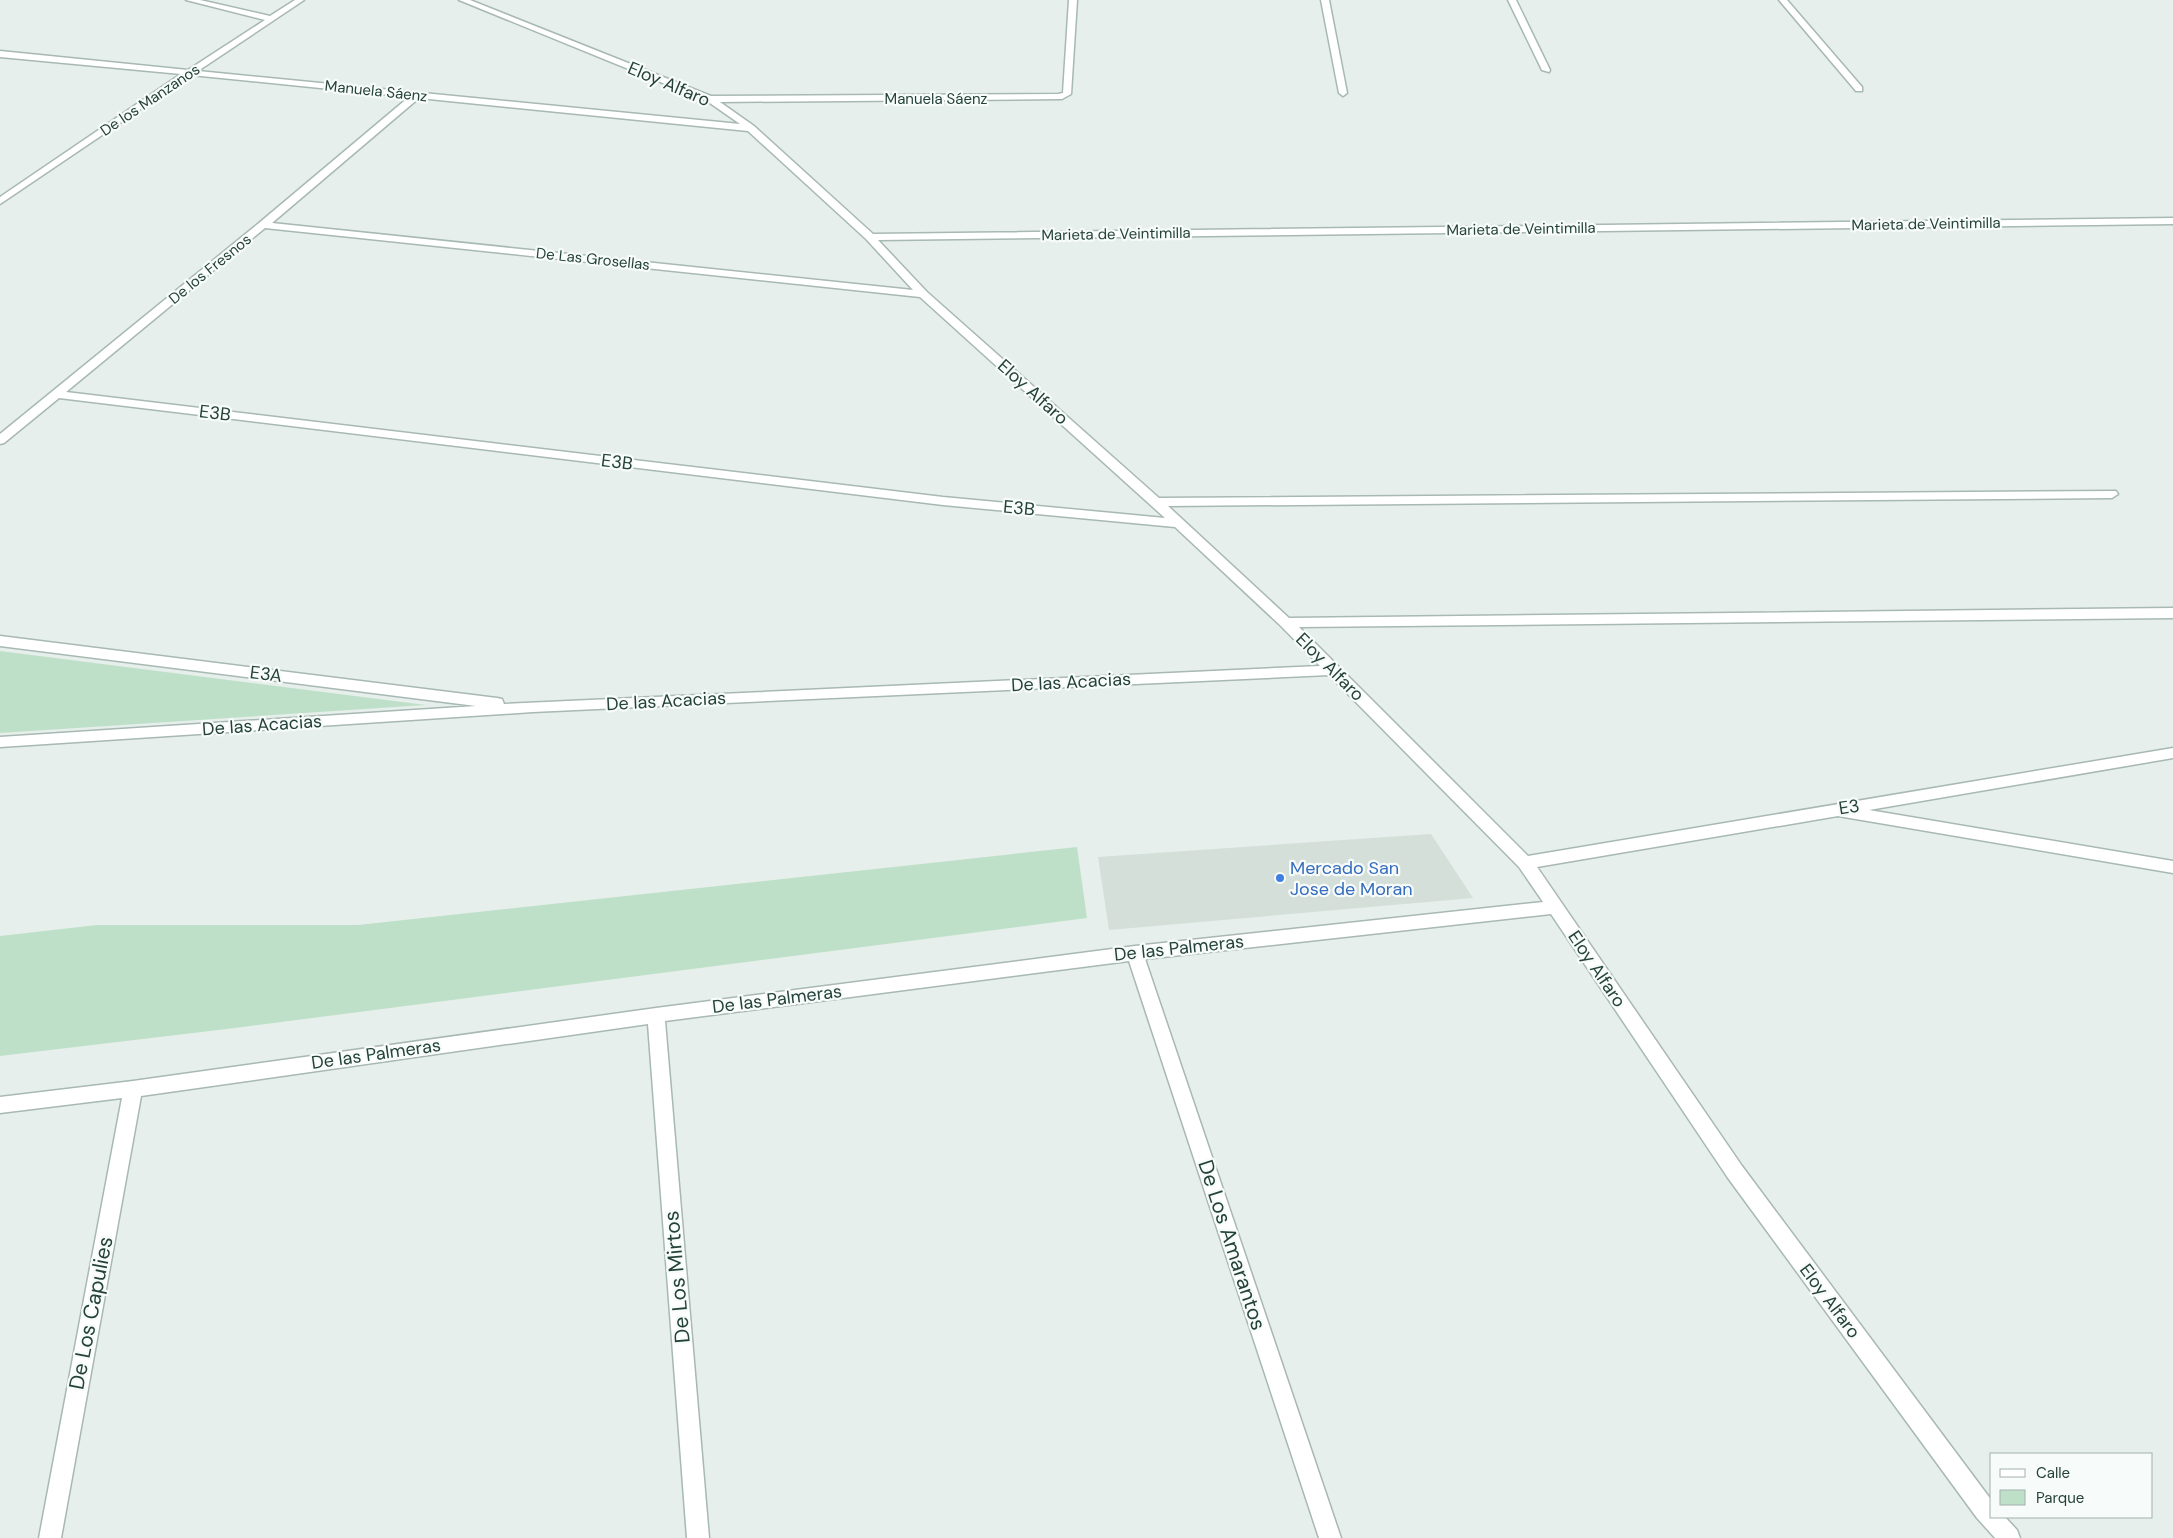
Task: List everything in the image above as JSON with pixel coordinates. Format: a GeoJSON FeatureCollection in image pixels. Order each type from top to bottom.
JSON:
{"type":"FeatureCollection","features":[{"type":"Feature","properties":{"kind":"street"},"geometry":{"type":"LineString","coordinates":[[190,0],[272,19]]}},
{"type":"Feature","properties":{"kind":"street","name":"De los Manzanos"},"geometry":{"type":"LineString","coordinates":[[0,201],[300,0]]}},
{"type":"Feature","properties":{"kind":"street","name":"Eloy Alfaro"},"geometry":{"type":"LineString","coordinates":[[463,0],[710,99],[751,128],[870,237],[923,294],[1156,502],[1286,623],[1525,863],[1734,1172],[1990,1516]]}},
{"type":"Feature","properties":{"kind":"street","name":"Manuela Sáenz"},"geometry":{"type":"LineString","coordinates":[[710,99],[1059,97],[1067,94],[1074,0]]}},
{"type":"Feature","properties":{"kind":"street"},"geometry":{"type":"LineString","coordinates":[[1325,0],[1343,92]]}},
{"type":"Feature","properties":{"kind":"street"},"geometry":{"type":"LineString","coordinates":[[1512,0],[1546,70]]}},
{"type":"Feature","properties":{"kind":"street"},"geometry":{"type":"LineString","coordinates":[[1783,0],[1859,89]]}},
{"type":"Feature","properties":{"kind":"street","name":"Manuela Sáenz"},"geometry":{"type":"LineString","coordinates":[[0,54],[751,128]]}},
{"type":"Feature","properties":{"kind":"street","name":"De los Fresnos"},"geometry":{"type":"LineString","coordinates":[[0,440],[263,225],[417,95]]}},
{"type":"Feature","properties":{"kind":"street","name":"Marieta de Veintimilla"},"geometry":{"type":"LineString","coordinates":[[870,237],[2173,221]]}},
{"type":"Feature","properties":{"kind":"street","name":"De Las Grosellas"},"geometry":{"type":"LineString","coordinates":[[263,225],[923,294]]}},
{"type":"Feature","properties":{"kind":"street","name":"E3B"},"geometry":{"type":"LineString","coordinates":[[57,394],[933,500],[1178,523]]}},
{"type":"Feature","properties":{"kind":"street"},"geometry":{"type":"LineString","coordinates":[[1156,502],[2112,494]]}},
{"type":"Feature","properties":{"kind":"street"},"geometry":{"type":"LineString","coordinates":[[1286,623],[2173,613]]}},
{"type":"Feature","properties":{"kind":"street","name":"E3A"},"geometry":{"type":"LineString","coordinates":[[0,641],[533,707]]}},
{"type":"Feature","properties":{"kind":"street","name":"De las Acacias"},"geometry":{"type":"LineString","coordinates":[[0,742],[533,707],[1333,670]]}},
{"type":"Feature","properties":{"kind":"street","name":"E3"},"geometry":{"type":"LineString","coordinates":[[1525,863],[2173,754]]}},
{"type":"Feature","properties":{"kind":"street"},"geometry":{"type":"LineString","coordinates":[[1833,810],[2173,867]]}},
{"type":"Feature","properties":{"kind":"street","name":"De las Palmeras"},"geometry":{"type":"LineString","coordinates":[[0,1105],[656,1015],[1135,953],[1555,906]]}},
{"type":"Feature","properties":{"kind":"street","name":"De Los Amarantos"},"geometry":{"type":"LineString","coordinates":[[1135,953],[1330,1538]]}},
{"type":"Feature","properties":{"kind":"street","name":"De Los Mirtos"},"geometry":{"type":"LineString","coordinates":[[656,1015],[698,1538]]}},
{"type":"Feature","properties":{"kind":"street","name":"De Los Capulies"},"geometry":{"type":"LineString","coordinates":[[50,1538],[133,1088]]}},
{"type":"Feature","properties":{"kind":"street","name":"Eloy Alfaro"},"geometry":{"type":"LineString","coordinates":[[1992,1518],[2009,1538]]}},
{"type":"Feature","properties":{"kind":"shaded area","name":"Mercado San Jose de Moran"},"geometry":{"type":"Polygon","coordinates":[[[1431,834],[1473,898],[1109,930],[1098,857],[1431,834]]]}},
{"type":"Feature","properties":{"kind":"green space"},"geometry":{"type":"Polygon","coordinates":[[[0,651],[426,705],[0,733],[0,651]]]}},
{"type":"Feature","properties":{"kind":"green space"},"geometry":{"type":"Polygon","coordinates":[[[1077,847],[1087,918],[235,1028],[0,1056],[0,936],[97,925],[358,925],[1077,847]]]}},
{"type":"Feature","properties":{"kind":"place","name":"Mercado San Jose de Moran"},"geometry":{"type":"Point","coordinates":[1280,878]}}]}
